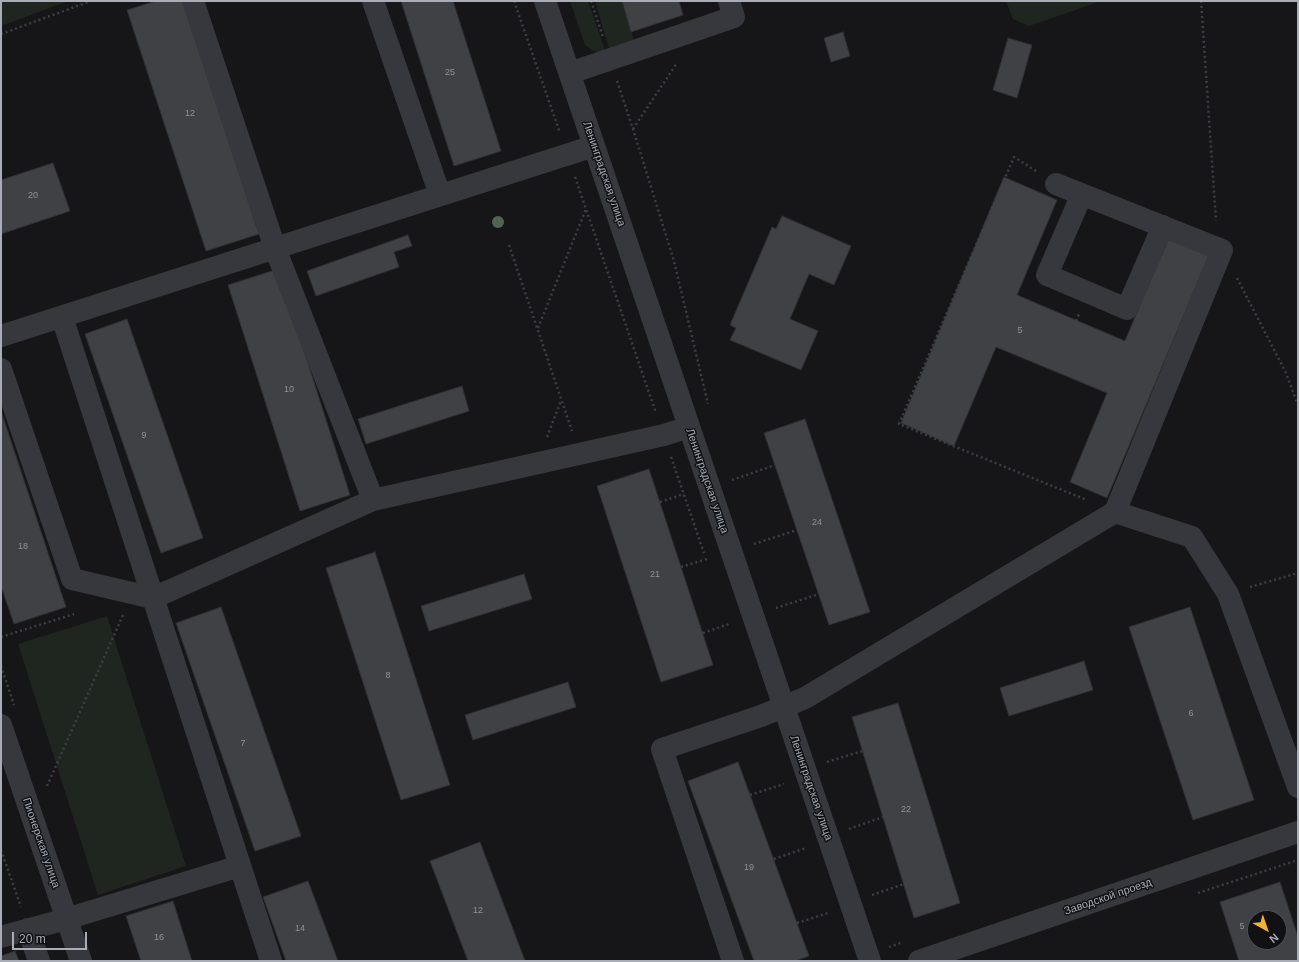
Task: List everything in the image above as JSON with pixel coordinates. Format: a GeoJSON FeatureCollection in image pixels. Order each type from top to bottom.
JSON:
{"type":"FeatureCollection","features":[{"type":"Feature","properties":{"kind":"street"},"geometry":{"type":"LineString","coordinates":[[193,1],[275,248],[373,500]]}},
{"type":"Feature","properties":{"kind":"street"},"geometry":{"type":"LineString","coordinates":[[373,1],[440,195]]}},
{"type":"Feature","properties":{"kind":"street","name":"Ленинградская улица"},"geometry":{"type":"LineString","coordinates":[[545,1],[870,961]]}},
{"type":"Feature","properties":{"kind":"street"},"geometry":{"type":"LineString","coordinates":[[570,73],[734,17],[730,1]]}},
{"type":"Feature","properties":{"kind":"street"},"geometry":{"type":"LineString","coordinates":[[1,336],[594,146]]}},
{"type":"Feature","properties":{"kind":"street"},"geometry":{"type":"LineString","coordinates":[[733,961],[662,749],[761,716],[805,698],[1115,512],[1222,250],[1056,184]]}},
{"type":"Feature","properties":{"kind":"street"},"geometry":{"type":"LineString","coordinates":[[1082,194],[1047,275],[1126,309],[1163,226]]}},
{"type":"Feature","properties":{"kind":"street"},"geometry":{"type":"LineString","coordinates":[[62,317],[143,596],[240,866],[271,961]]}},
{"type":"Feature","properties":{"kind":"street"},"geometry":{"type":"LineString","coordinates":[[1,369],[72,579],[143,596],[373,500],[664,435],[689,427]]}},
{"type":"Feature","properties":{"kind":"street"},"geometry":{"type":"LineString","coordinates":[[1115,512],[1192,537],[1228,594],[1298,787]]}},
{"type":"Feature","properties":{"kind":"street","name":"Пионерская улица"},"geometry":{"type":"LineString","coordinates":[[1,725],[81,961]]}},
{"type":"Feature","properties":{"kind":"street","name":"Заводской проезд"},"geometry":{"type":"LineString","coordinates":[[919,961],[1298,832]]}},
{"type":"Feature","properties":{"kind":"street"},"geometry":{"type":"LineString","coordinates":[[1,937],[28,928],[66,919],[240,866]]}},
{"type":"Feature","properties":{"kind":"street"},"geometry":{"type":"LineString","coordinates":[[28,928],[39,961]]}},
{"type":"Feature","properties":{"kind":"path"},"geometry":{"type":"LineString","coordinates":[[1,34],[92,1]]}},
{"type":"Feature","properties":{"kind":"path"},"geometry":{"type":"LineString","coordinates":[[514,1],[707,559],[681,568]]}},
{"type":"Feature","properties":{"kind":"path"},"geometry":{"type":"LineString","coordinates":[[1201,1],[1216,221],[1222,250],[1286,373],[1298,405]]}},
{"type":"Feature","properties":{"kind":"path"},"geometry":{"type":"LineString","coordinates":[[633,129],[678,60]]}},
{"type":"Feature","properties":{"kind":"path"},"geometry":{"type":"LineString","coordinates":[[617,82],[674,261],[709,404]]}},
{"type":"Feature","properties":{"kind":"path"},"geometry":{"type":"LineString","coordinates":[[1056,184],[1014,158],[899,424],[1115,512]]}},
{"type":"Feature","properties":{"kind":"path"},"geometry":{"type":"LineString","coordinates":[[538,329],[586,209]]}},
{"type":"Feature","properties":{"kind":"path"},"geometry":{"type":"LineString","coordinates":[[509,245],[580,454]]}},
{"type":"Feature","properties":{"kind":"path"},"geometry":{"type":"LineString","coordinates":[[536,464],[561,400]]}},
{"type":"Feature","properties":{"kind":"path"},"geometry":{"type":"LineString","coordinates":[[732,480],[775,466]]}},
{"type":"Feature","properties":{"kind":"path"},"geometry":{"type":"LineString","coordinates":[[660,502],[684,494]]}},
{"type":"Feature","properties":{"kind":"path"},"geometry":{"type":"LineString","coordinates":[[754,544],[797,530]]}},
{"type":"Feature","properties":{"kind":"path"},"geometry":{"type":"LineString","coordinates":[[1228,594],[1298,573]]}},
{"type":"Feature","properties":{"kind":"path"},"geometry":{"type":"LineString","coordinates":[[775,608],[819,594]]}},
{"type":"Feature","properties":{"kind":"path"},"geometry":{"type":"LineString","coordinates":[[44,792],[143,596]]}},
{"type":"Feature","properties":{"kind":"path"},"geometry":{"type":"LineString","coordinates":[[1,637],[74,614]]}},
{"type":"Feature","properties":{"kind":"path"},"geometry":{"type":"LineString","coordinates":[[703,633],[729,624],[727,617]]}},
{"type":"Feature","properties":{"kind":"path"},"geometry":{"type":"LineString","coordinates":[[827,762],[862,750]]}},
{"type":"Feature","properties":{"kind":"path"},"geometry":{"type":"LineString","coordinates":[[750,794],[784,784],[786,791]]}},
{"type":"Feature","properties":{"kind":"path"},"geometry":{"type":"LineString","coordinates":[[849,829],[883,818]]}},
{"type":"Feature","properties":{"kind":"path"},"geometry":{"type":"LineString","coordinates":[[774,859],[806,848],[804,841]]}},
{"type":"Feature","properties":{"kind":"path"},"geometry":{"type":"LineString","coordinates":[[1,850],[28,928]]}},
{"type":"Feature","properties":{"kind":"path"},"geometry":{"type":"LineString","coordinates":[[871,895],[904,884]]}},
{"type":"Feature","properties":{"kind":"path"},"geometry":{"type":"LineString","coordinates":[[797,924],[828,913],[826,906]]}},
{"type":"Feature","properties":{"kind":"shaded area"},"geometry":{"type":"Polygon","coordinates":[[[1,1],[68,1],[1,26],[1,1]]]}},
{"type":"Feature","properties":{"kind":"shaded area"},"geometry":{"type":"Polygon","coordinates":[[[570,1],[588,1],[606,53],[600,53],[592,50],[585,45],[570,1]]]}},
{"type":"Feature","properties":{"kind":"shaded area"},"geometry":{"type":"Polygon","coordinates":[[[595,1],[622,1],[634,41],[609,48],[595,1]]]}},
{"type":"Feature","properties":{"kind":"shaded area"},"geometry":{"type":"Polygon","coordinates":[[[1006,1],[1101,1],[1029,26],[1013,19],[1006,1]]]}},
{"type":"Feature","properties":{"kind":"shaded area"},"geometry":{"type":"Polygon","coordinates":[[[107,616],[186,866],[98,895],[18,644],[107,616]]]}},
{"type":"Feature","properties":{"kind":"building"},"geometry":{"type":"Polygon","coordinates":[[[156,1],[183,1],[259,234],[206,251],[127,10],[156,1]]]}},
{"type":"Feature","properties":{"kind":"building"},"geometry":{"type":"Polygon","coordinates":[[[401,1],[453,1],[501,151],[454,166],[401,1]]]}},
{"type":"Feature","properties":{"kind":"building"},"geometry":{"type":"Polygon","coordinates":[[[622,1],[679,1],[683,15],[631,32],[622,1]]]}},
{"type":"Feature","properties":{"kind":"building"},"geometry":{"type":"Polygon","coordinates":[[[843,32],[850,56],[831,62],[824,38],[843,32]]]}},
{"type":"Feature","properties":{"kind":"building"},"geometry":{"type":"Polygon","coordinates":[[[1008,38],[1032,45],[1017,98],[993,90],[1008,38]]]}},
{"type":"Feature","properties":{"kind":"building"},"geometry":{"type":"Polygon","coordinates":[[[53,163],[70,211],[1,234],[1,180],[53,163]]]}},
{"type":"Feature","properties":{"kind":"building"},"geometry":{"type":"Polygon","coordinates":[[[1004,177],[1057,200],[1017,295],[1125,341],[1168,238],[1209,255],[1107,498],[1070,482],[1107,393],[996,347],[954,446],[901,423],[1004,177]]]}},
{"type":"Feature","properties":{"kind":"building"},"geometry":{"type":"Polygon","coordinates":[[[782,216],[851,246],[834,285],[809,274],[790,319],[818,331],[801,370],[730,340],[736,328],[730,325],[772,227],[776,229],[782,216]]]}},
{"type":"Feature","properties":{"kind":"building"},"geometry":{"type":"Polygon","coordinates":[[[408,235],[412,246],[394,252],[399,267],[316,296],[307,271],[408,235]]]}},
{"type":"Feature","properties":{"kind":"building"},"geometry":{"type":"Polygon","coordinates":[[[278,269],[350,495],[300,511],[228,285],[278,269]]]}},
{"type":"Feature","properties":{"kind":"building"},"geometry":{"type":"Polygon","coordinates":[[[127,319],[203,538],[161,553],[85,334],[127,319]]]}},
{"type":"Feature","properties":{"kind":"building"},"geometry":{"type":"Polygon","coordinates":[[[462,386],[469,411],[366,444],[358,419],[462,386]]]}},
{"type":"Feature","properties":{"kind":"building"},"geometry":{"type":"Polygon","coordinates":[[[1,411],[66,607],[14,624],[1,586],[1,411]]]}},
{"type":"Feature","properties":{"kind":"building"},"geometry":{"type":"Polygon","coordinates":[[[805,419],[870,612],[829,625],[764,433],[805,419]]]}},
{"type":"Feature","properties":{"kind":"building"},"geometry":{"type":"Polygon","coordinates":[[[649,469],[713,665],[661,682],[597,486],[649,469]]]}},
{"type":"Feature","properties":{"kind":"building"},"geometry":{"type":"Polygon","coordinates":[[[375,552],[450,785],[401,800],[326,568],[375,552]]]}},
{"type":"Feature","properties":{"kind":"building"},"geometry":{"type":"Polygon","coordinates":[[[524,574],[532,599],[429,631],[421,606],[524,574]]]}},
{"type":"Feature","properties":{"kind":"building"},"geometry":{"type":"Polygon","coordinates":[[[221,607],[301,836],[255,851],[176,623],[221,607]]]}},
{"type":"Feature","properties":{"kind":"building"},"geometry":{"type":"Polygon","coordinates":[[[1190,607],[1254,800],[1193,820],[1129,627],[1190,607]]]}},
{"type":"Feature","properties":{"kind":"building"},"geometry":{"type":"Polygon","coordinates":[[[1084,661],[1093,690],[1009,716],[1000,688],[1084,661]]]}},
{"type":"Feature","properties":{"kind":"building"},"geometry":{"type":"Polygon","coordinates":[[[568,682],[576,707],[473,740],[465,715],[568,682]]]}},
{"type":"Feature","properties":{"kind":"building"},"geometry":{"type":"Polygon","coordinates":[[[898,703],[960,903],[914,918],[852,717],[898,703]]]}},
{"type":"Feature","properties":{"kind":"building"},"geometry":{"type":"Polygon","coordinates":[[[738,762],[809,956],[795,961],[754,961],[688,781],[738,762]]]}},
{"type":"Feature","properties":{"kind":"building"},"geometry":{"type":"Polygon","coordinates":[[[480,842],[525,961],[468,961],[430,861],[480,842]]]}},
{"type":"Feature","properties":{"kind":"building"},"geometry":{"type":"Polygon","coordinates":[[[308,881],[338,961],[286,961],[263,897],[308,881]]]}},
{"type":"Feature","properties":{"kind":"building"},"geometry":{"type":"Polygon","coordinates":[[[1280,882],[1298,937],[1298,961],[1239,961],[1220,902],[1280,882]]]}},
{"type":"Feature","properties":{"kind":"building"},"geometry":{"type":"Polygon","coordinates":[[[173,901],[192,961],[141,961],[126,916],[173,901]]]}},
{"type":"Feature","properties":{"kind":"building"},"geometry":{"type":"Polygon","coordinates":[[[15,951],[19,961],[1,961],[1,956],[15,951]]]}}]}
